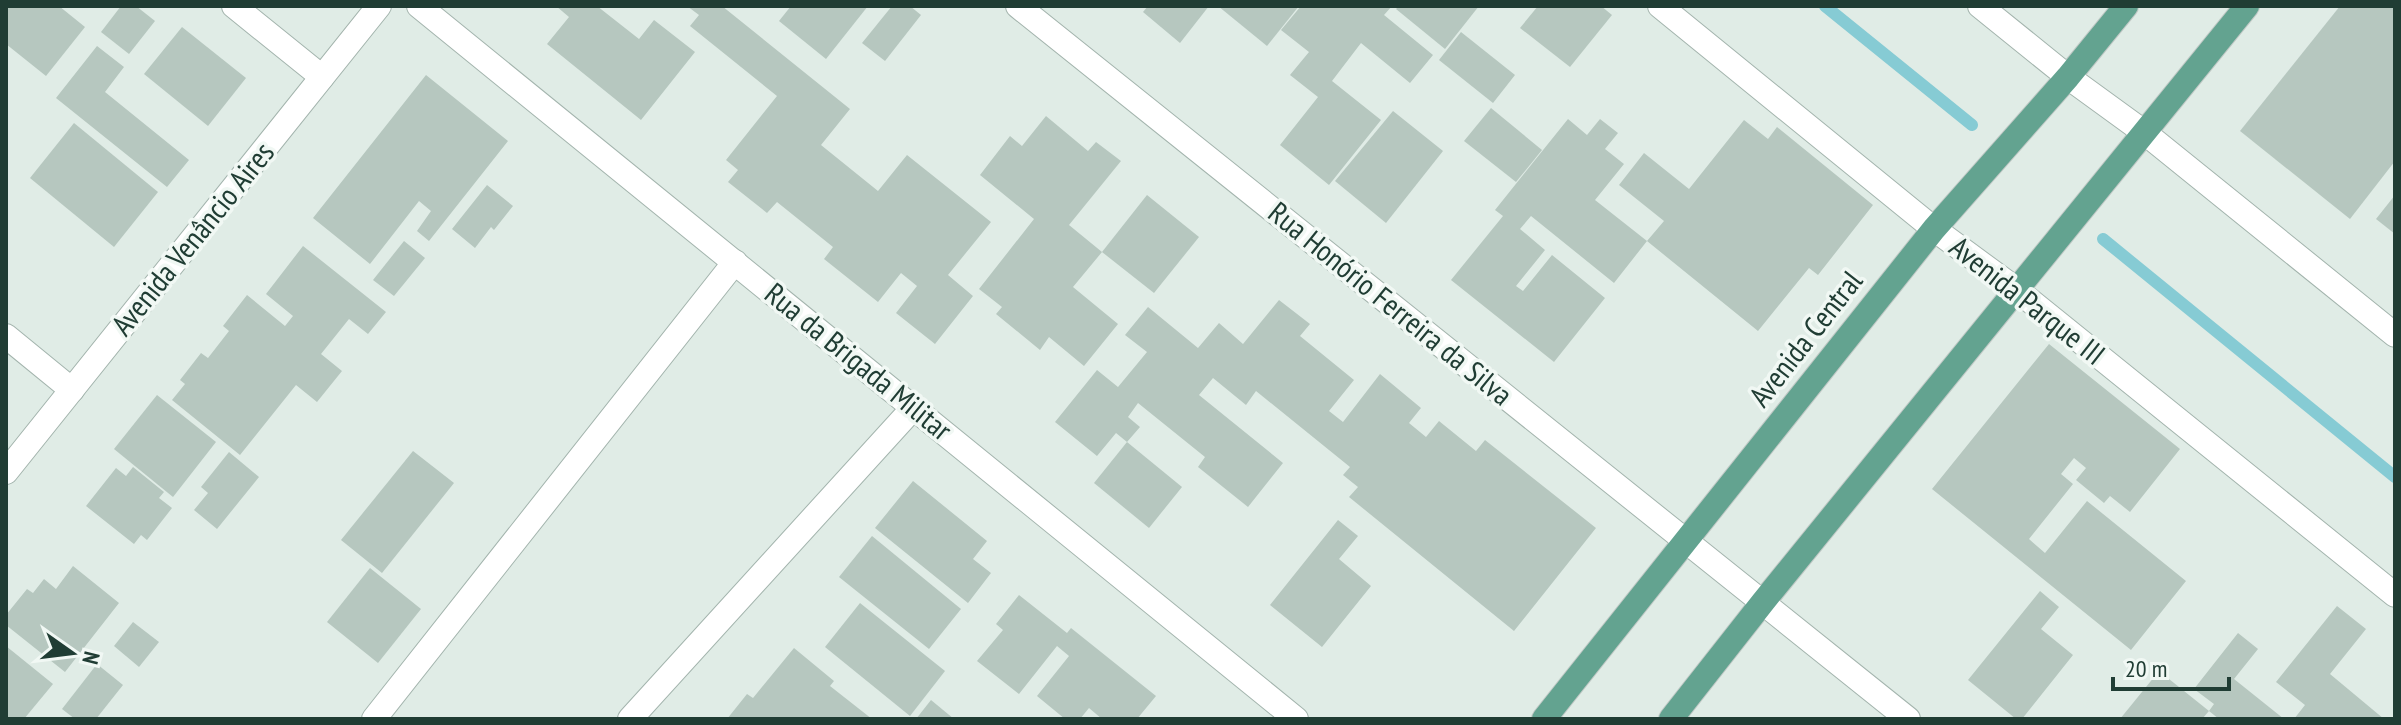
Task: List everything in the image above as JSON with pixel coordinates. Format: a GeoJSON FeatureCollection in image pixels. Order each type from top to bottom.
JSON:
{"type":"FeatureCollection","features":[{"type":"Feature","properties":{"kind":"main road","name":"Avenida Central"},"geometry":{"type":"LineString","coordinates":[[1544,719],[1934,229],[2126,6]]}},
{"type":"Feature","properties":{"kind":"main road"},"geometry":{"type":"LineString","coordinates":[[1671,719],[2247,6]]}},
{"type":"Feature","properties":{"kind":"street"},"geometry":{"type":"LineString","coordinates":[[234,6],[322,77]]}},
{"type":"Feature","properties":{"kind":"street","name":"Avenida Venâncio Aires"},"geometry":{"type":"LineString","coordinates":[[6,472],[379,6]]}},
{"type":"Feature","properties":{"kind":"street","name":"Rua da Brigada Militar"},"geometry":{"type":"LineString","coordinates":[[419,6],[1296,719]]}},
{"type":"Feature","properties":{"kind":"street","name":"Rua Honório Ferreira da Silva"},"geometry":{"type":"LineString","coordinates":[[1018,6],[1908,719]]}},
{"type":"Feature","properties":{"kind":"street","name":"Avenida Parque III"},"geometry":{"type":"LineString","coordinates":[[1660,6],[1934,229],[2017,290],[2395,595]]}},
{"type":"Feature","properties":{"kind":"street"},"geometry":{"type":"LineString","coordinates":[[1980,6],[2068,77],[2145,133],[2395,335]]}},
{"type":"Feature","properties":{"kind":"street"},"geometry":{"type":"LineString","coordinates":[[374,719],[735,262]]}},
{"type":"Feature","properties":{"kind":"street"},"geometry":{"type":"LineString","coordinates":[[6,336],[72,390]]}},
{"type":"Feature","properties":{"kind":"street"},"geometry":{"type":"LineString","coordinates":[[630,719],[914,407]]}},
{"type":"Feature","properties":{"kind":"building"},"geometry":{"type":"Polygon","coordinates":[[[6,6],[59,6],[85,27],[46,76],[6,44],[6,6]]]}},
{"type":"Feature","properties":{"kind":"building"},"geometry":{"type":"Polygon","coordinates":[[[121,6],[136,6],[155,21],[129,54],[101,32],[121,6]]]}},
{"type":"Feature","properties":{"kind":"building"},"geometry":{"type":"Polygon","coordinates":[[[556,6],[597,6],[639,39],[654,20],[695,52],[641,120],[547,44],[569,17],[556,6]]]}},
{"type":"Feature","properties":{"kind":"building"},"geometry":{"type":"Polygon","coordinates":[[[687,6],[722,6],[850,109],[821,145],[878,191],[907,155],[991,222],[948,275],[973,296],[935,344],[896,313],[917,286],[901,273],[878,302],[824,259],[833,247],[777,202],[767,213],[728,182],[738,170],[726,160],[777,96],[690,26],[699,15],[687,6]]]}},
{"type":"Feature","properties":{"kind":"building"},"geometry":{"type":"Polygon","coordinates":[[[791,6],[868,6],[826,59],[779,21],[791,6]]]}},
{"type":"Feature","properties":{"kind":"building"},"geometry":{"type":"Polygon","coordinates":[[[892,6],[910,6],[921,15],[885,61],[862,43],[892,6]]]}},
{"type":"Feature","properties":{"kind":"building"},"geometry":{"type":"Polygon","coordinates":[[[1148,6],[1209,6],[1180,43],[1143,12],[1148,6]]]}},
{"type":"Feature","properties":{"kind":"building"},"geometry":{"type":"Polygon","coordinates":[[[1218,6],[1299,6],[1267,46],[1218,6]]]}},
{"type":"Feature","properties":{"kind":"building"},"geometry":{"type":"Polygon","coordinates":[[[1301,6],[1392,6],[1384,15],[1433,55],[1410,83],[1361,43],[1332,81],[1381,120],[1329,185],[1280,145],[1318,97],[1290,75],[1309,52],[1281,30],[1301,6]]]}},
{"type":"Feature","properties":{"kind":"building"},"geometry":{"type":"Polygon","coordinates":[[[1399,6],[1479,6],[1445,49],[1396,9],[1399,6]]]}},
{"type":"Feature","properties":{"kind":"building"},"geometry":{"type":"Polygon","coordinates":[[[1538,6],[1601,6],[1612,15],[1570,67],[1520,28],[1538,6]]]}},
{"type":"Feature","properties":{"kind":"building"},"geometry":{"type":"Polygon","coordinates":[[[2340,6],[2395,6],[2395,161],[2350,219],[2240,131],[2340,6]]]}},
{"type":"Feature","properties":{"kind":"building"},"geometry":{"type":"Polygon","coordinates":[[[182,27],[246,78],[208,126],[144,74],[182,27]]]}},
{"type":"Feature","properties":{"kind":"building"},"geometry":{"type":"Polygon","coordinates":[[[1461,32],[1515,75],[1493,103],[1439,60],[1461,32]]]}},
{"type":"Feature","properties":{"kind":"building"},"geometry":{"type":"Polygon","coordinates":[[[97,46],[124,67],[105,92],[189,160],[167,187],[56,98],[97,46]]]}},
{"type":"Feature","properties":{"kind":"building"},"geometry":{"type":"Polygon","coordinates":[[[426,75],[508,141],[429,241],[417,231],[431,211],[419,201],[370,264],[313,218],[426,75]]]}},
{"type":"Feature","properties":{"kind":"building"},"geometry":{"type":"Polygon","coordinates":[[[1491,108],[1542,150],[1516,182],[1464,141],[1491,108]]]}},
{"type":"Feature","properties":{"kind":"building"},"geometry":{"type":"Polygon","coordinates":[[[1393,111],[1443,151],[1386,223],[1335,181],[1393,111]]]}},
{"type":"Feature","properties":{"kind":"building"},"geometry":{"type":"Polygon","coordinates":[[[1046,116],[1088,151],[1096,142],[1121,161],[1069,225],[1102,252],[1073,287],[1118,324],[1084,366],[1049,337],[1040,350],[996,314],[1002,307],[979,289],[1034,219],[980,175],[1010,136],[1022,146],[1046,116]]]}},
{"type":"Feature","properties":{"kind":"building"},"geometry":{"type":"Polygon","coordinates":[[[1568,119],[1587,135],[1600,119],[1618,133],[1605,149],[1624,164],[1595,200],[1647,241],[1614,283],[1531,216],[1520,229],[1545,250],[1516,286],[1523,291],[1552,255],[1605,298],[1554,362],[1451,280],[1503,216],[1495,210],[1568,119]]]}},
{"type":"Feature","properties":{"kind":"building"},"geometry":{"type":"Polygon","coordinates":[[[1744,120],[1768,139],[1777,127],[1873,205],[1818,275],[1809,268],[1758,331],[1647,241],[1664,221],[1619,185],[1644,153],[1689,189],[1744,120]]]}},
{"type":"Feature","properties":{"kind":"building"},"geometry":{"type":"Polygon","coordinates":[[[74,123],[158,192],[114,247],[30,178],[74,123]]]}},
{"type":"Feature","properties":{"kind":"building"},"geometry":{"type":"Polygon","coordinates":[[[487,185],[513,206],[475,248],[452,229],[487,185]]]}},
{"type":"Feature","properties":{"kind":"building"},"geometry":{"type":"Polygon","coordinates":[[[1147,195],[1199,237],[1154,293],[1102,252],[1147,195]]]}},
{"type":"Feature","properties":{"kind":"building"},"geometry":{"type":"Polygon","coordinates":[[[2395,195],[2395,234],[2376,219],[2395,195]]]}},
{"type":"Feature","properties":{"kind":"building"},"geometry":{"type":"Polygon","coordinates":[[[404,241],[425,258],[394,296],[373,280],[404,241]]]}},
{"type":"Feature","properties":{"kind":"building"},"geometry":{"type":"Polygon","coordinates":[[[303,246],[386,312],[368,334],[349,319],[321,354],[342,371],[317,402],[296,385],[240,455],[172,400],[185,384],[180,380],[201,353],[208,358],[229,331],[223,326],[247,295],[285,326],[293,316],[266,294],[303,246]]]}},
{"type":"Feature","properties":{"kind":"building"},"geometry":{"type":"Polygon","coordinates":[[[1279,300],[1310,324],[1300,336],[1354,380],[1329,411],[1343,422],[1380,374],[1421,408],[1409,423],[1426,437],[1439,421],[1476,451],[1485,440],[1596,528],[1514,631],[1349,497],[1358,487],[1343,475],[1350,467],[1256,391],[1246,405],[1213,378],[1199,395],[1283,463],[1248,507],[1198,467],[1205,457],[1138,403],[1128,417],[1140,427],[1127,442],[1116,433],[1097,456],[1055,422],[1097,370],[1118,387],[1147,352],[1125,335],[1148,307],[1198,348],[1219,323],[1243,344],[1279,300]]]}},
{"type":"Feature","properties":{"kind":"building"},"geometry":{"type":"Polygon","coordinates":[[[2049,344],[2180,449],[2130,512],[2110,496],[2104,503],[2076,480],[2086,468],[2074,458],[2061,474],[2073,484],[2029,539],[2045,553],[2087,501],[2186,581],[2131,650],[1932,489],[2049,344]]]}},
{"type":"Feature","properties":{"kind":"building"},"geometry":{"type":"Polygon","coordinates":[[[157,395],[216,442],[173,497],[114,449],[157,395]]]}},
{"type":"Feature","properties":{"kind":"building"},"geometry":{"type":"Polygon","coordinates":[[[1127,442],[1182,487],[1149,528],[1094,483],[1127,442]]]}},
{"type":"Feature","properties":{"kind":"building"},"geometry":{"type":"Polygon","coordinates":[[[413,451],[454,483],[382,573],[341,540],[413,451]]]}},
{"type":"Feature","properties":{"kind":"building"},"geometry":{"type":"Polygon","coordinates":[[[229,452],[259,477],[217,529],[194,510],[208,493],[201,487],[229,452]]]}},
{"type":"Feature","properties":{"kind":"building"},"geometry":{"type":"Polygon","coordinates":[[[133,467],[164,492],[159,498],[172,508],[147,540],[141,535],[134,544],[86,506],[116,468],[126,476],[133,467]]]}},
{"type":"Feature","properties":{"kind":"building"},"geometry":{"type":"Polygon","coordinates":[[[913,481],[987,541],[973,559],[991,573],[968,603],[875,528],[913,481]]]}},
{"type":"Feature","properties":{"kind":"building"},"geometry":{"type":"Polygon","coordinates":[[[1338,520],[1358,536],[1339,559],[1371,586],[1322,647],[1270,605],[1338,520]]]}},
{"type":"Feature","properties":{"kind":"building"},"geometry":{"type":"Polygon","coordinates":[[[872,536],[961,609],[929,649],[839,577],[872,536]]]}},
{"type":"Feature","properties":{"kind":"building"},"geometry":{"type":"Polygon","coordinates":[[[73,566],[119,603],[65,672],[6,625],[6,615],[27,589],[33,593],[44,579],[56,589],[73,566]]]}},
{"type":"Feature","properties":{"kind":"building"},"geometry":{"type":"Polygon","coordinates":[[[370,568],[421,609],[378,663],[327,622],[370,568]]]}},
{"type":"Feature","properties":{"kind":"building"},"geometry":{"type":"Polygon","coordinates":[[[2040,591],[2059,607],[2041,629],[2073,655],[2022,719],[2016,719],[1968,680],[2040,591]]]}},
{"type":"Feature","properties":{"kind":"building"},"geometry":{"type":"Polygon","coordinates":[[[1019,595],[1067,633],[1071,628],[1156,696],[1137,719],[1102,719],[1089,708],[1080,719],[1065,719],[1037,696],[1069,656],[1057,646],[1019,694],[977,661],[1003,630],[996,624],[1019,595]]]}},
{"type":"Feature","properties":{"kind":"building"},"geometry":{"type":"Polygon","coordinates":[[[860,603],[945,671],[910,716],[825,647],[860,603]]]}},
{"type":"Feature","properties":{"kind":"building"},"geometry":{"type":"Polygon","coordinates":[[[2337,606],[2366,629],[2330,674],[2384,719],[2294,719],[2305,705],[2276,682],[2337,606]]]}},
{"type":"Feature","properties":{"kind":"building"},"geometry":{"type":"Polygon","coordinates":[[[133,622],[159,642],[139,667],[114,646],[133,622]]]}},
{"type":"Feature","properties":{"kind":"building"},"geometry":{"type":"Polygon","coordinates":[[[2238,633],[2258,649],[2234,679],[2284,719],[2219,719],[2209,711],[2214,704],[2194,689],[2238,633]]]}},
{"type":"Feature","properties":{"kind":"building"},"geometry":{"type":"Polygon","coordinates":[[[6,646],[53,684],[24,719],[6,719],[6,646]]]}},
{"type":"Feature","properties":{"kind":"building"},"geometry":{"type":"Polygon","coordinates":[[[794,648],[834,681],[830,686],[872,719],[727,719],[747,694],[753,698],[794,648]]]}},
{"type":"Feature","properties":{"kind":"building"},"geometry":{"type":"Polygon","coordinates":[[[97,664],[123,685],[96,719],[75,719],[62,709],[97,664]]]}},
{"type":"Feature","properties":{"kind":"building"},"geometry":{"type":"Polygon","coordinates":[[[2159,671],[2209,711],[2202,719],[2120,719],[2159,671]]]}},
{"type":"Feature","properties":{"kind":"building"},"geometry":{"type":"Polygon","coordinates":[[[931,700],[954,719],[916,719],[931,700]]]}},
{"type":"Feature","properties":{"kind":"waterway"},"geometry":{"type":"LineString","coordinates":[[1825,6],[1972,125]]}},
{"type":"Feature","properties":{"kind":"waterway"},"geometry":{"type":"LineString","coordinates":[[2103,239],[2395,477]]}}]}
